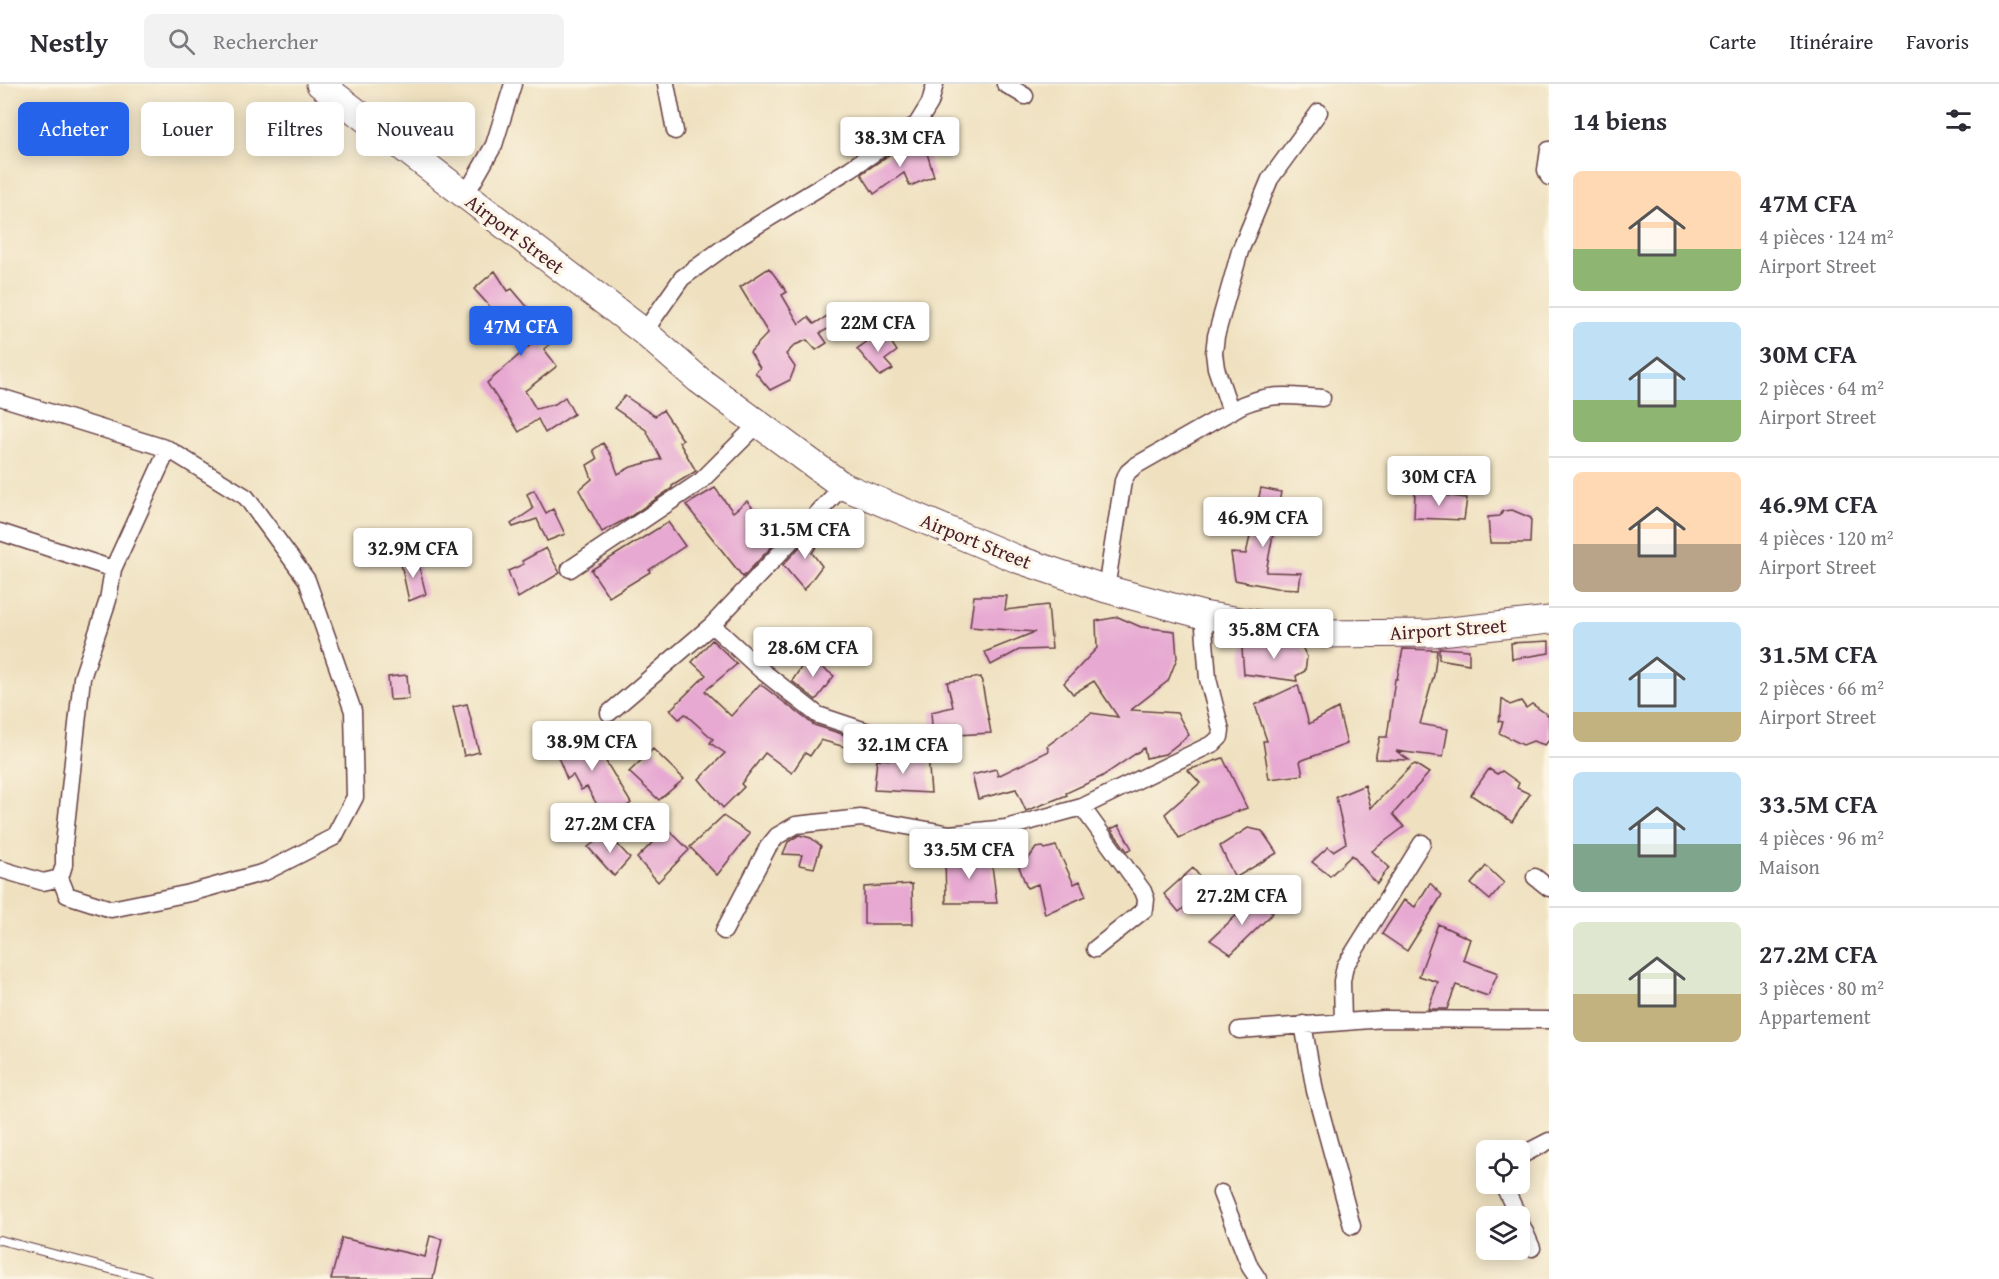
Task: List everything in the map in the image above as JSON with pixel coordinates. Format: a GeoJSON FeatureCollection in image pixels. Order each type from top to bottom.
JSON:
{"type":"FeatureCollection","features":[{"type":"Feature","properties":{"kind":"highway","name":"Airport Street"},"geometry":{"type":"LineString","coordinates":[[320,84],[644,332],[699,380],[843,486],[1017,560],[1106,589],[1203,615],[1322,634],[1432,633],[1549,620]]}},
{"type":"Feature","properties":{"kind":"street"},"geometry":{"type":"LineString","coordinates":[[465,196],[494,145],[513,84]]}},
{"type":"Feature","properties":{"kind":"street"},"geometry":{"type":"LineString","coordinates":[[666,84],[675,131]]}},
{"type":"Feature","properties":{"kind":"street"},"geometry":{"type":"LineString","coordinates":[[644,332],[682,278],[741,235],[850,169],[917,124],[930,103],[935,84]]}},
{"type":"Feature","properties":{"kind":"street"},"geometry":{"type":"LineString","coordinates":[[1005,84],[1026,96]]}},
{"type":"Feature","properties":{"kind":"street"},"geometry":{"type":"LineString","coordinates":[[1231,412],[1216,368],[1214,353],[1216,336],[1240,251],[1270,179],[1319,112]]}},
{"type":"Feature","properties":{"kind":"street"},"geometry":{"type":"LineString","coordinates":[[1549,150],[1546,170],[1549,177]]}},
{"type":"Feature","properties":{"kind":"street"},"geometry":{"type":"LineString","coordinates":[[1106,589],[1124,481],[1128,472],[1168,446],[1242,405],[1278,394],[1322,398]]}},
{"type":"Feature","properties":{"kind":"street"},"geometry":{"type":"LineString","coordinates":[[0,397],[168,448],[246,497],[307,580],[353,711],[355,797],[334,837],[265,872],[190,893],[111,909],[67,895],[60,878],[64,865],[64,844],[82,678],[108,600],[113,568],[168,448]]}},
{"type":"Feature","properties":{"kind":"street"},"geometry":{"type":"LineString","coordinates":[[570,568],[701,481],[758,424]]}},
{"type":"Feature","properties":{"kind":"street"},"geometry":{"type":"LineString","coordinates":[[609,713],[712,626],[843,486]]}},
{"type":"Feature","properties":{"kind":"street"},"geometry":{"type":"LineString","coordinates":[[0,532],[113,568]]}},
{"type":"Feature","properties":{"kind":"street"},"geometry":{"type":"LineString","coordinates":[[724,930],[768,847],[777,836],[796,825],[861,818],[950,834],[1006,828],[1082,807],[1214,743],[1220,737],[1221,730],[1208,679],[1203,615]]}},
{"type":"Feature","properties":{"kind":"street"},"geometry":{"type":"LineString","coordinates":[[712,626],[761,670],[818,715],[920,749]]}},
{"type":"Feature","properties":{"kind":"street"},"geometry":{"type":"LineString","coordinates":[[1082,807],[1143,891],[1146,899],[1145,909],[1095,949]]}},
{"type":"Feature","properties":{"kind":"street"},"geometry":{"type":"LineString","coordinates":[[1343,1022],[1342,981],[1345,966],[1422,843]]}},
{"type":"Feature","properties":{"kind":"street"},"geometry":{"type":"LineString","coordinates":[[0,869],[43,882],[60,878]]}},
{"type":"Feature","properties":{"kind":"street"},"geometry":{"type":"LineString","coordinates":[[1535,877],[1549,888]]}},
{"type":"Feature","properties":{"kind":"street"},"geometry":{"type":"LineString","coordinates":[[1239,1030],[1396,1019],[1549,1020]]}},
{"type":"Feature","properties":{"kind":"street"},"geometry":{"type":"LineString","coordinates":[[1303,1024],[1315,1091],[1352,1226]]}},
{"type":"Feature","properties":{"kind":"street"},"geometry":{"type":"LineString","coordinates":[[1530,1151],[1549,1141]]}},
{"type":"Feature","properties":{"kind":"street"},"geometry":{"type":"LineString","coordinates":[[1221,1193],[1250,1267],[1258,1279]]}},
{"type":"Feature","properties":{"kind":"street"},"geometry":{"type":"LineString","coordinates":[[1530,1244],[1532,1248]]}},
{"type":"Feature","properties":{"kind":"lane"},"geometry":{"type":"LineString","coordinates":[[0,1240],[148,1279]]}},
{"type":"Feature","properties":{"kind":"building"},"geometry":{"type":"Polygon","coordinates":[[[923,140],[934,176],[910,186],[904,173],[874,194],[861,174],[892,153],[923,140]]]}},
{"type":"Feature","properties":{"kind":"building"},"geometry":{"type":"Polygon","coordinates":[[[769,268],[787,292],[782,295],[799,324],[808,317],[814,324],[827,316],[832,327],[820,333],[827,343],[816,350],[807,340],[795,345],[786,354],[795,367],[790,380],[770,390],[755,372],[760,368],[750,352],[768,333],[740,287],[769,268]]]}},
{"type":"Feature","properties":{"kind":"building"},"geometry":{"type":"Polygon","coordinates":[[[495,271],[508,291],[512,289],[547,330],[556,323],[566,330],[544,349],[557,366],[525,391],[536,409],[555,404],[565,397],[574,414],[545,433],[538,419],[519,432],[487,383],[535,341],[518,327],[505,335],[495,328],[488,333],[478,319],[492,309],[474,289],[495,271]]]}},
{"type":"Feature","properties":{"kind":"building"},"geometry":{"type":"Polygon","coordinates":[[[883,330],[897,351],[885,360],[893,369],[880,376],[857,349],[883,330]]]}},
{"type":"Feature","properties":{"kind":"building"},"geometry":{"type":"Polygon","coordinates":[[[625,396],[655,416],[663,410],[683,440],[679,442],[696,471],[628,518],[602,532],[579,490],[592,479],[587,465],[597,459],[593,450],[603,443],[611,455],[618,474],[631,467],[661,459],[646,430],[614,408],[625,396]]]}},
{"type":"Feature","properties":{"kind":"building"},"geometry":{"type":"Polygon","coordinates":[[[715,488],[733,512],[747,501],[779,539],[743,577],[686,505],[715,488]]]}},
{"type":"Feature","properties":{"kind":"building"},"geometry":{"type":"Polygon","coordinates":[[[1261,488],[1281,492],[1266,572],[1301,573],[1299,589],[1276,588],[1235,580],[1231,553],[1246,554],[1261,488]]]}},
{"type":"Feature","properties":{"kind":"building"},"geometry":{"type":"Polygon","coordinates":[[[534,490],[546,513],[553,509],[565,534],[547,541],[537,519],[513,527],[511,524],[533,509],[527,494],[534,490]]]}},
{"type":"Feature","properties":{"kind":"building"},"geometry":{"type":"Polygon","coordinates":[[[1415,492],[1467,498],[1464,520],[1414,518],[1415,492]]]}},
{"type":"Feature","properties":{"kind":"building"},"geometry":{"type":"Polygon","coordinates":[[[1512,510],[1531,518],[1530,543],[1490,543],[1488,517],[1500,516],[1503,511],[1512,510]]]}},
{"type":"Feature","properties":{"kind":"building"},"geometry":{"type":"Polygon","coordinates":[[[668,522],[685,546],[649,570],[650,572],[609,597],[591,570],[668,522]]]}},
{"type":"Feature","properties":{"kind":"building"},"geometry":{"type":"Polygon","coordinates":[[[818,527],[825,533],[812,553],[822,566],[804,590],[783,565],[818,527]]]}},
{"type":"Feature","properties":{"kind":"building"},"geometry":{"type":"Polygon","coordinates":[[[546,548],[560,573],[518,598],[508,571],[524,564],[522,561],[546,548]]]}},
{"type":"Feature","properties":{"kind":"building"},"geometry":{"type":"Polygon","coordinates":[[[416,555],[426,594],[409,601],[401,564],[416,555]]]}},
{"type":"Feature","properties":{"kind":"building"},"geometry":{"type":"Polygon","coordinates":[[[974,596],[1007,596],[1005,610],[1048,605],[1052,649],[1019,650],[991,665],[985,652],[1035,632],[970,627],[974,596]]]}},
{"type":"Feature","properties":{"kind":"building"},"geometry":{"type":"Polygon","coordinates":[[[1118,617],[1141,627],[1175,631],[1177,658],[1168,681],[1131,710],[1177,713],[1189,735],[1165,754],[1146,758],[1144,748],[1101,777],[1066,793],[1067,795],[1026,811],[1016,789],[978,799],[972,775],[996,769],[998,776],[1049,751],[1047,746],[1091,713],[1118,717],[1094,681],[1073,694],[1064,683],[1097,648],[1096,621],[1118,617]]]}},
{"type":"Feature","properties":{"kind":"building"},"geometry":{"type":"Polygon","coordinates":[[[1252,639],[1302,647],[1307,657],[1305,671],[1296,676],[1297,681],[1244,674],[1242,649],[1252,639]]]}},
{"type":"Feature","properties":{"kind":"building"},"geometry":{"type":"Polygon","coordinates":[[[712,640],[737,664],[705,691],[731,716],[760,684],[814,725],[870,743],[866,753],[821,740],[810,756],[805,753],[792,773],[765,753],[741,784],[744,787],[723,808],[699,779],[725,753],[710,743],[713,739],[685,714],[679,719],[670,710],[706,675],[692,662],[712,640]]]}},
{"type":"Feature","properties":{"kind":"building"},"geometry":{"type":"Polygon","coordinates":[[[1549,641],[1549,653],[1512,659],[1511,643],[1549,641]]]}},
{"type":"Feature","properties":{"kind":"building"},"geometry":{"type":"Polygon","coordinates":[[[1439,648],[1469,650],[1469,664],[1439,659],[1439,648]]]}},
{"type":"Feature","properties":{"kind":"building"},"geometry":{"type":"Polygon","coordinates":[[[1403,649],[1437,650],[1434,675],[1420,724],[1448,729],[1443,757],[1396,751],[1409,760],[1375,759],[1380,737],[1387,737],[1395,679],[1397,679],[1403,649]]]}},
{"type":"Feature","properties":{"kind":"building"},"geometry":{"type":"Polygon","coordinates":[[[808,657],[834,676],[816,700],[792,681],[808,657]]]}},
{"type":"Feature","properties":{"kind":"building"},"geometry":{"type":"Polygon","coordinates":[[[407,675],[409,699],[390,700],[388,677],[407,675]]]}},
{"type":"Feature","properties":{"kind":"building"},"geometry":{"type":"Polygon","coordinates":[[[981,677],[991,733],[933,739],[931,712],[953,707],[947,682],[981,677]]]}},
{"type":"Feature","properties":{"kind":"building"},"geometry":{"type":"Polygon","coordinates":[[[1298,685],[1309,724],[1338,708],[1347,744],[1300,761],[1303,775],[1269,779],[1263,741],[1267,741],[1255,705],[1298,685]]]}},
{"type":"Feature","properties":{"kind":"building"},"geometry":{"type":"Polygon","coordinates":[[[1502,699],[1510,705],[1521,701],[1526,708],[1532,704],[1549,716],[1549,740],[1545,745],[1533,741],[1523,745],[1499,733],[1503,722],[1498,721],[1502,699]]]}},
{"type":"Feature","properties":{"kind":"building"},"geometry":{"type":"Polygon","coordinates":[[[467,704],[479,752],[464,756],[453,707],[467,704]]]}},
{"type":"Feature","properties":{"kind":"building"},"geometry":{"type":"Polygon","coordinates":[[[593,728],[596,737],[593,740],[631,803],[606,821],[587,787],[581,790],[573,775],[567,779],[553,745],[593,728]]]}},
{"type":"Feature","properties":{"kind":"building"},"geometry":{"type":"Polygon","coordinates":[[[653,749],[684,779],[659,800],[629,772],[653,749]]]}},
{"type":"Feature","properties":{"kind":"building"},"geometry":{"type":"Polygon","coordinates":[[[904,755],[922,759],[928,755],[931,793],[874,790],[877,759],[902,760],[904,755]]]}},
{"type":"Feature","properties":{"kind":"building"},"geometry":{"type":"Polygon","coordinates":[[[1223,758],[1247,808],[1211,821],[1179,838],[1165,814],[1200,783],[1188,770],[1223,758]]]}},
{"type":"Feature","properties":{"kind":"building"},"geometry":{"type":"Polygon","coordinates":[[[1415,764],[1429,773],[1393,814],[1404,827],[1372,851],[1389,867],[1377,884],[1352,855],[1330,876],[1312,862],[1328,847],[1333,851],[1346,843],[1336,797],[1365,785],[1371,808],[1415,764]]]}},
{"type":"Feature","properties":{"kind":"building"},"geometry":{"type":"Polygon","coordinates":[[[1489,769],[1497,774],[1502,771],[1519,783],[1517,788],[1530,794],[1512,822],[1471,795],[1489,769]]]}},
{"type":"Feature","properties":{"kind":"building"},"geometry":{"type":"Polygon","coordinates":[[[723,816],[750,834],[717,875],[690,847],[723,816]]]}},
{"type":"Feature","properties":{"kind":"building"},"geometry":{"type":"Polygon","coordinates":[[[1119,825],[1132,849],[1127,851],[1111,829],[1119,825]]]}},
{"type":"Feature","properties":{"kind":"building"},"geometry":{"type":"Polygon","coordinates":[[[667,828],[689,850],[658,882],[637,858],[667,828]]]}},
{"type":"Feature","properties":{"kind":"building"},"geometry":{"type":"Polygon","coordinates":[[[1248,828],[1262,831],[1277,853],[1235,878],[1220,846],[1248,828]]]}},
{"type":"Feature","properties":{"kind":"building"},"geometry":{"type":"Polygon","coordinates":[[[607,833],[630,858],[614,876],[588,847],[607,833]]]}},
{"type":"Feature","properties":{"kind":"building"},"geometry":{"type":"Polygon","coordinates":[[[799,835],[811,838],[821,846],[814,868],[799,865],[802,855],[783,854],[788,842],[799,835]]]}},
{"type":"Feature","properties":{"kind":"building"},"geometry":{"type":"Polygon","coordinates":[[[1056,846],[1074,884],[1080,881],[1086,896],[1045,914],[1038,884],[1027,888],[1018,864],[1029,858],[1036,848],[1045,849],[1056,846]]]}},
{"type":"Feature","properties":{"kind":"building"},"geometry":{"type":"Polygon","coordinates":[[[945,855],[991,859],[997,903],[946,903],[945,855]]]}},
{"type":"Feature","properties":{"kind":"building"},"geometry":{"type":"Polygon","coordinates":[[[1486,866],[1504,883],[1490,900],[1471,884],[1486,866]]]}},
{"type":"Feature","properties":{"kind":"building"},"geometry":{"type":"Polygon","coordinates":[[[1193,868],[1208,887],[1179,912],[1164,894],[1193,868]]]}},
{"type":"Feature","properties":{"kind":"building"},"geometry":{"type":"Polygon","coordinates":[[[1430,883],[1442,895],[1407,951],[1382,934],[1404,900],[1415,907],[1430,883]]]}},
{"type":"Feature","properties":{"kind":"building"},"geometry":{"type":"Polygon","coordinates":[[[912,884],[913,924],[864,924],[864,887],[912,884]]]}},
{"type":"Feature","properties":{"kind":"building"},"geometry":{"type":"Polygon","coordinates":[[[1256,897],[1273,913],[1231,954],[1210,940],[1256,897]]]}},
{"type":"Feature","properties":{"kind":"building"},"geometry":{"type":"Polygon","coordinates":[[[1438,924],[1470,939],[1463,960],[1498,973],[1488,996],[1456,985],[1447,1009],[1428,1009],[1438,982],[1419,976],[1438,924]]]}},
{"type":"Feature","properties":{"kind":"building"},"geometry":{"type":"Polygon","coordinates":[[[430,1236],[442,1239],[433,1279],[331,1279],[342,1238],[425,1257],[430,1236]]]}}]}
